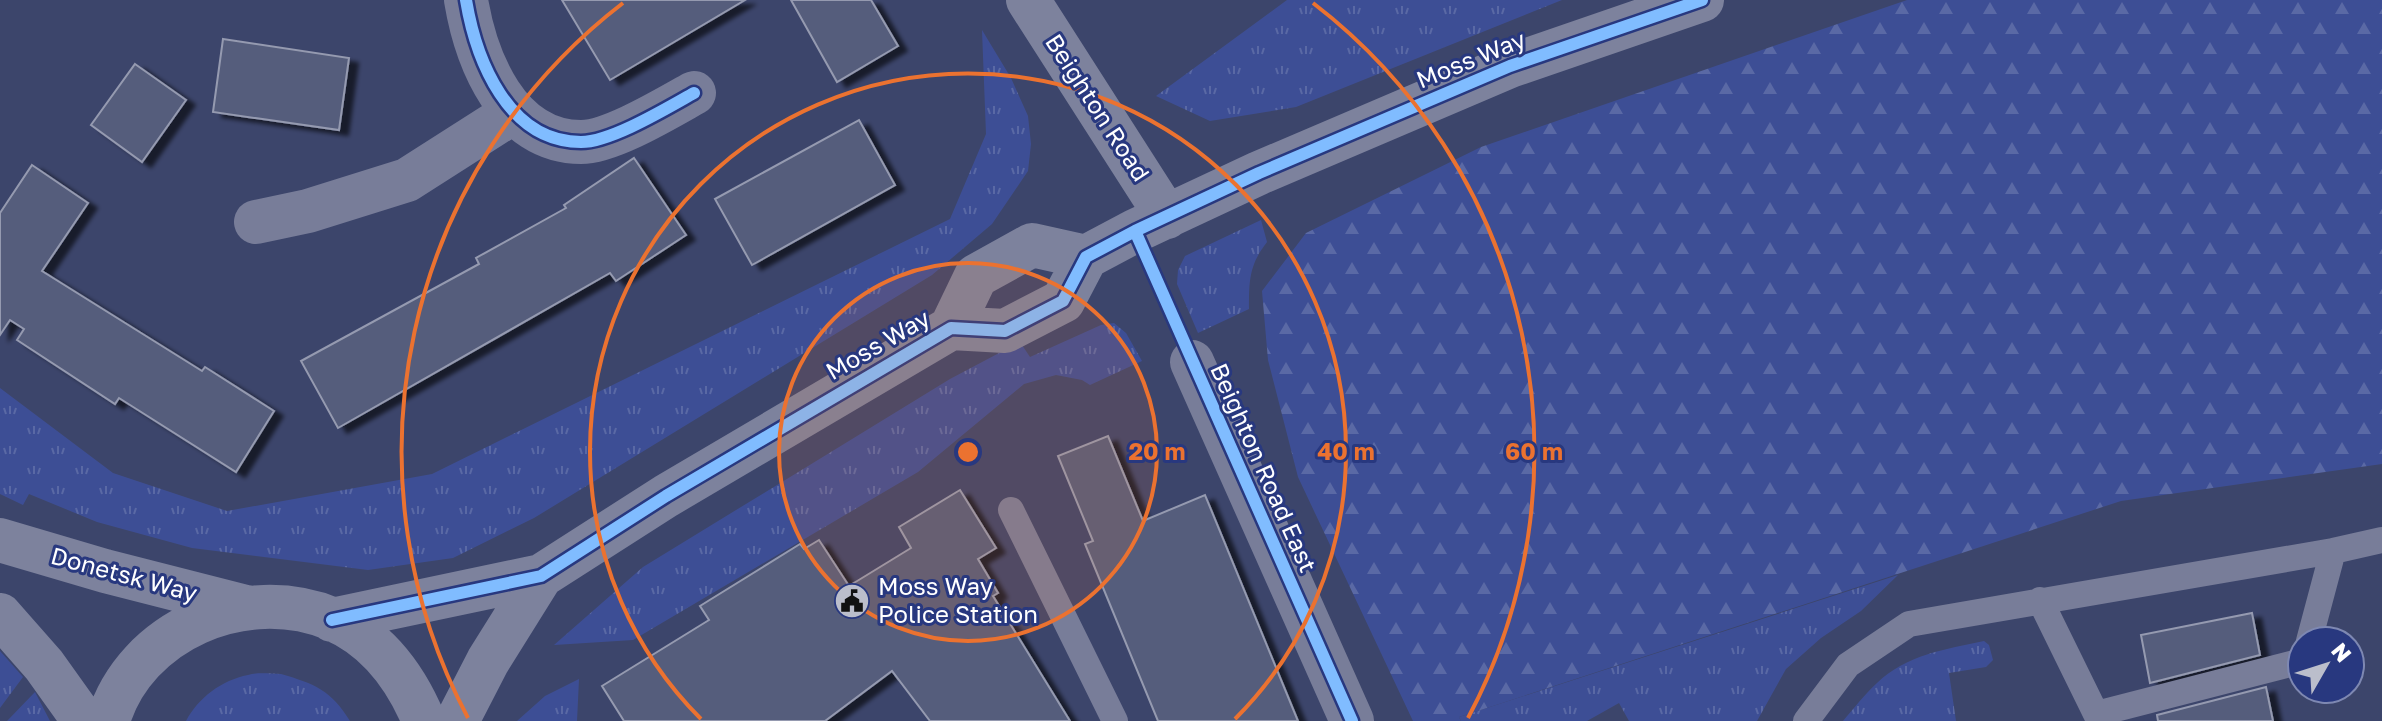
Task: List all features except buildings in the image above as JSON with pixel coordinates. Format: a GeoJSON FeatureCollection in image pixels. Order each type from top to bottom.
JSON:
{"type":"FeatureCollection","features":[{"type":"Feature","properties":{"kind":"street"},"geometry":{"type":"LineString","coordinates":[[466,0],[472,32],[491,78],[512,113],[547,137],[582,143],[631,127],[694,93]]}},
{"type":"Feature","properties":{"kind":"street","name":"Beighton Road"},"geometry":{"type":"LineString","coordinates":[[1028,0],[1167,217]]}},
{"type":"Feature","properties":{"kind":"street","name":"Moss Way"},"geometry":{"type":"LineString","coordinates":[[332,620],[541,576],[666,496],[951,328],[1005,331],[1063,301],[1086,257],[1259,173],[1510,66],[1702,0]]}},
{"type":"Feature","properties":{"kind":"street"},"geometry":{"type":"LineString","coordinates":[[256,222],[308,211],[407,180],[512,113]]}},
{"type":"Feature","properties":{"kind":"street","name":"Moss Way"},"geometry":{"type":"LineString","coordinates":[[951,328],[976,276],[1032,245],[1086,257]]}},
{"type":"Feature","properties":{"kind":"street","name":"Beighton Road East"},"geometry":{"type":"LineString","coordinates":[[1192,362],[1352,721]]}},
{"type":"Feature","properties":{"kind":"street","name":"Donetsk Way"},"geometry":{"type":"LineString","coordinates":[[0,540],[248,608]]}},
{"type":"Feature","properties":{"kind":"street","name":"Moss Way"},"geometry":{"type":"LineString","coordinates":[[457,721],[488,661],[541,576]]}},
{"type":"Feature","properties":{"kind":"street"},"geometry":{"type":"LineString","coordinates":[[108,721],[113,704],[137,667],[168,637],[206,617],[248,608],[291,609],[332,620],[364,639],[392,664],[413,695],[424,721]]}},
{"type":"Feature","properties":{"kind":"street"},"geometry":{"type":"LineString","coordinates":[[0,615],[44,665],[84,721]]}},
{"type":"Feature","properties":{"kind":"lane"},"geometry":{"type":"LineString","coordinates":[[1011,510],[1115,721]]}},
{"type":"Feature","properties":{"kind":"lane"},"geometry":{"type":"LineString","coordinates":[[1806,721],[1848,665],[1909,624],[2382,540]]}},
{"type":"Feature","properties":{"kind":"lane"},"geometry":{"type":"LineString","coordinates":[[2313,625],[2333,551]]}},
{"type":"Feature","properties":{"kind":"lane"},"geometry":{"type":"LineString","coordinates":[[2040,600],[2096,714],[2286,665]]}},
{"type":"Feature","properties":{"kind":"green space"},"geometry":{"type":"Polygon","coordinates":[[[1287,0],[1562,0],[1296,107],[1210,121],[1156,96],[1287,0]]]}},
{"type":"Feature","properties":{"kind":"green space"},"geometry":{"type":"Polygon","coordinates":[[[1907,0],[2382,0],[2382,464],[2121,501],[1459,717],[1461,721],[1413,721],[1298,477],[1268,360],[1262,291],[1306,233],[1481,147],[1907,0]]]}},
{"type":"Feature","properties":{"kind":"green space"},"geometry":{"type":"Polygon","coordinates":[[[982,30],[1011,78],[1028,116],[1031,144],[1028,171],[992,224],[932,275],[534,518],[453,558],[368,570],[192,548],[97,522],[29,494],[23,505],[0,494],[0,388],[113,473],[227,511],[432,474],[950,219],[986,134],[982,30]]]}},
{"type":"Feature","properties":{"kind":"green space"},"geometry":{"type":"Polygon","coordinates":[[[1261,220],[1267,242],[1251,274],[1249,309],[1198,333],[1177,284],[1178,270],[1185,256],[1261,220]]]}},
{"type":"Feature","properties":{"kind":"green space"},"geometry":{"type":"Polygon","coordinates":[[[1114,323],[1126,333],[1142,361],[1090,385],[1082,380],[1056,375],[1024,384],[918,472],[633,640],[554,645],[643,567],[950,379],[1020,342],[1030,357],[1101,325],[1114,323]]]}},
{"type":"Feature","properties":{"kind":"green space"},"geometry":{"type":"Polygon","coordinates":[[[1898,575],[1861,611],[1821,638],[1786,669],[1757,721],[1629,721],[1619,703],[1587,721],[1461,721],[1459,717],[1898,575]]]}},
{"type":"Feature","properties":{"kind":"green space"},"geometry":{"type":"Polygon","coordinates":[[[1984,641],[1989,645],[1993,660],[1986,667],[1949,673],[1956,721],[1843,721],[1888,673],[1927,654],[1984,641]]]}},
{"type":"Feature","properties":{"kind":"green space"},"geometry":{"type":"Polygon","coordinates":[[[0,651],[23,677],[0,708],[0,651]]]}},
{"type":"Feature","properties":{"kind":"green space"},"geometry":{"type":"Polygon","coordinates":[[[252,674],[281,674],[303,681],[329,695],[350,721],[186,721],[204,698],[229,681],[252,674]]]}},
{"type":"Feature","properties":{"kind":"green space"},"geometry":{"type":"Polygon","coordinates":[[[579,679],[577,721],[517,721],[545,696],[579,679]]]}},
{"type":"Feature","properties":{"kind":"green space"},"geometry":{"type":"Polygon","coordinates":[[[35,692],[50,721],[7,721],[8,720],[35,692]]]}},
{"type":"Feature","properties":{"kind":"cycle path"},"geometry":{"type":"LineString","coordinates":[[466,0],[478,48],[500,94],[515,113],[534,128],[556,138],[593,141],[639,123],[694,93]]}},
{"type":"Feature","properties":{"kind":"cycle path"},"geometry":{"type":"LineString","coordinates":[[332,620],[541,576],[666,496],[951,328],[1005,331],[1063,301],[1086,257],[1135,231],[1259,173],[1510,66],[1702,0]]}},
{"type":"Feature","properties":{"kind":"cycle path"},"geometry":{"type":"LineString","coordinates":[[1135,231],[1352,721]]}},
{"type":"Feature","properties":{"kind":"place","name":"Moss Way Police Station"},"geometry":{"type":"Point","coordinates":[852,601]}}]}
